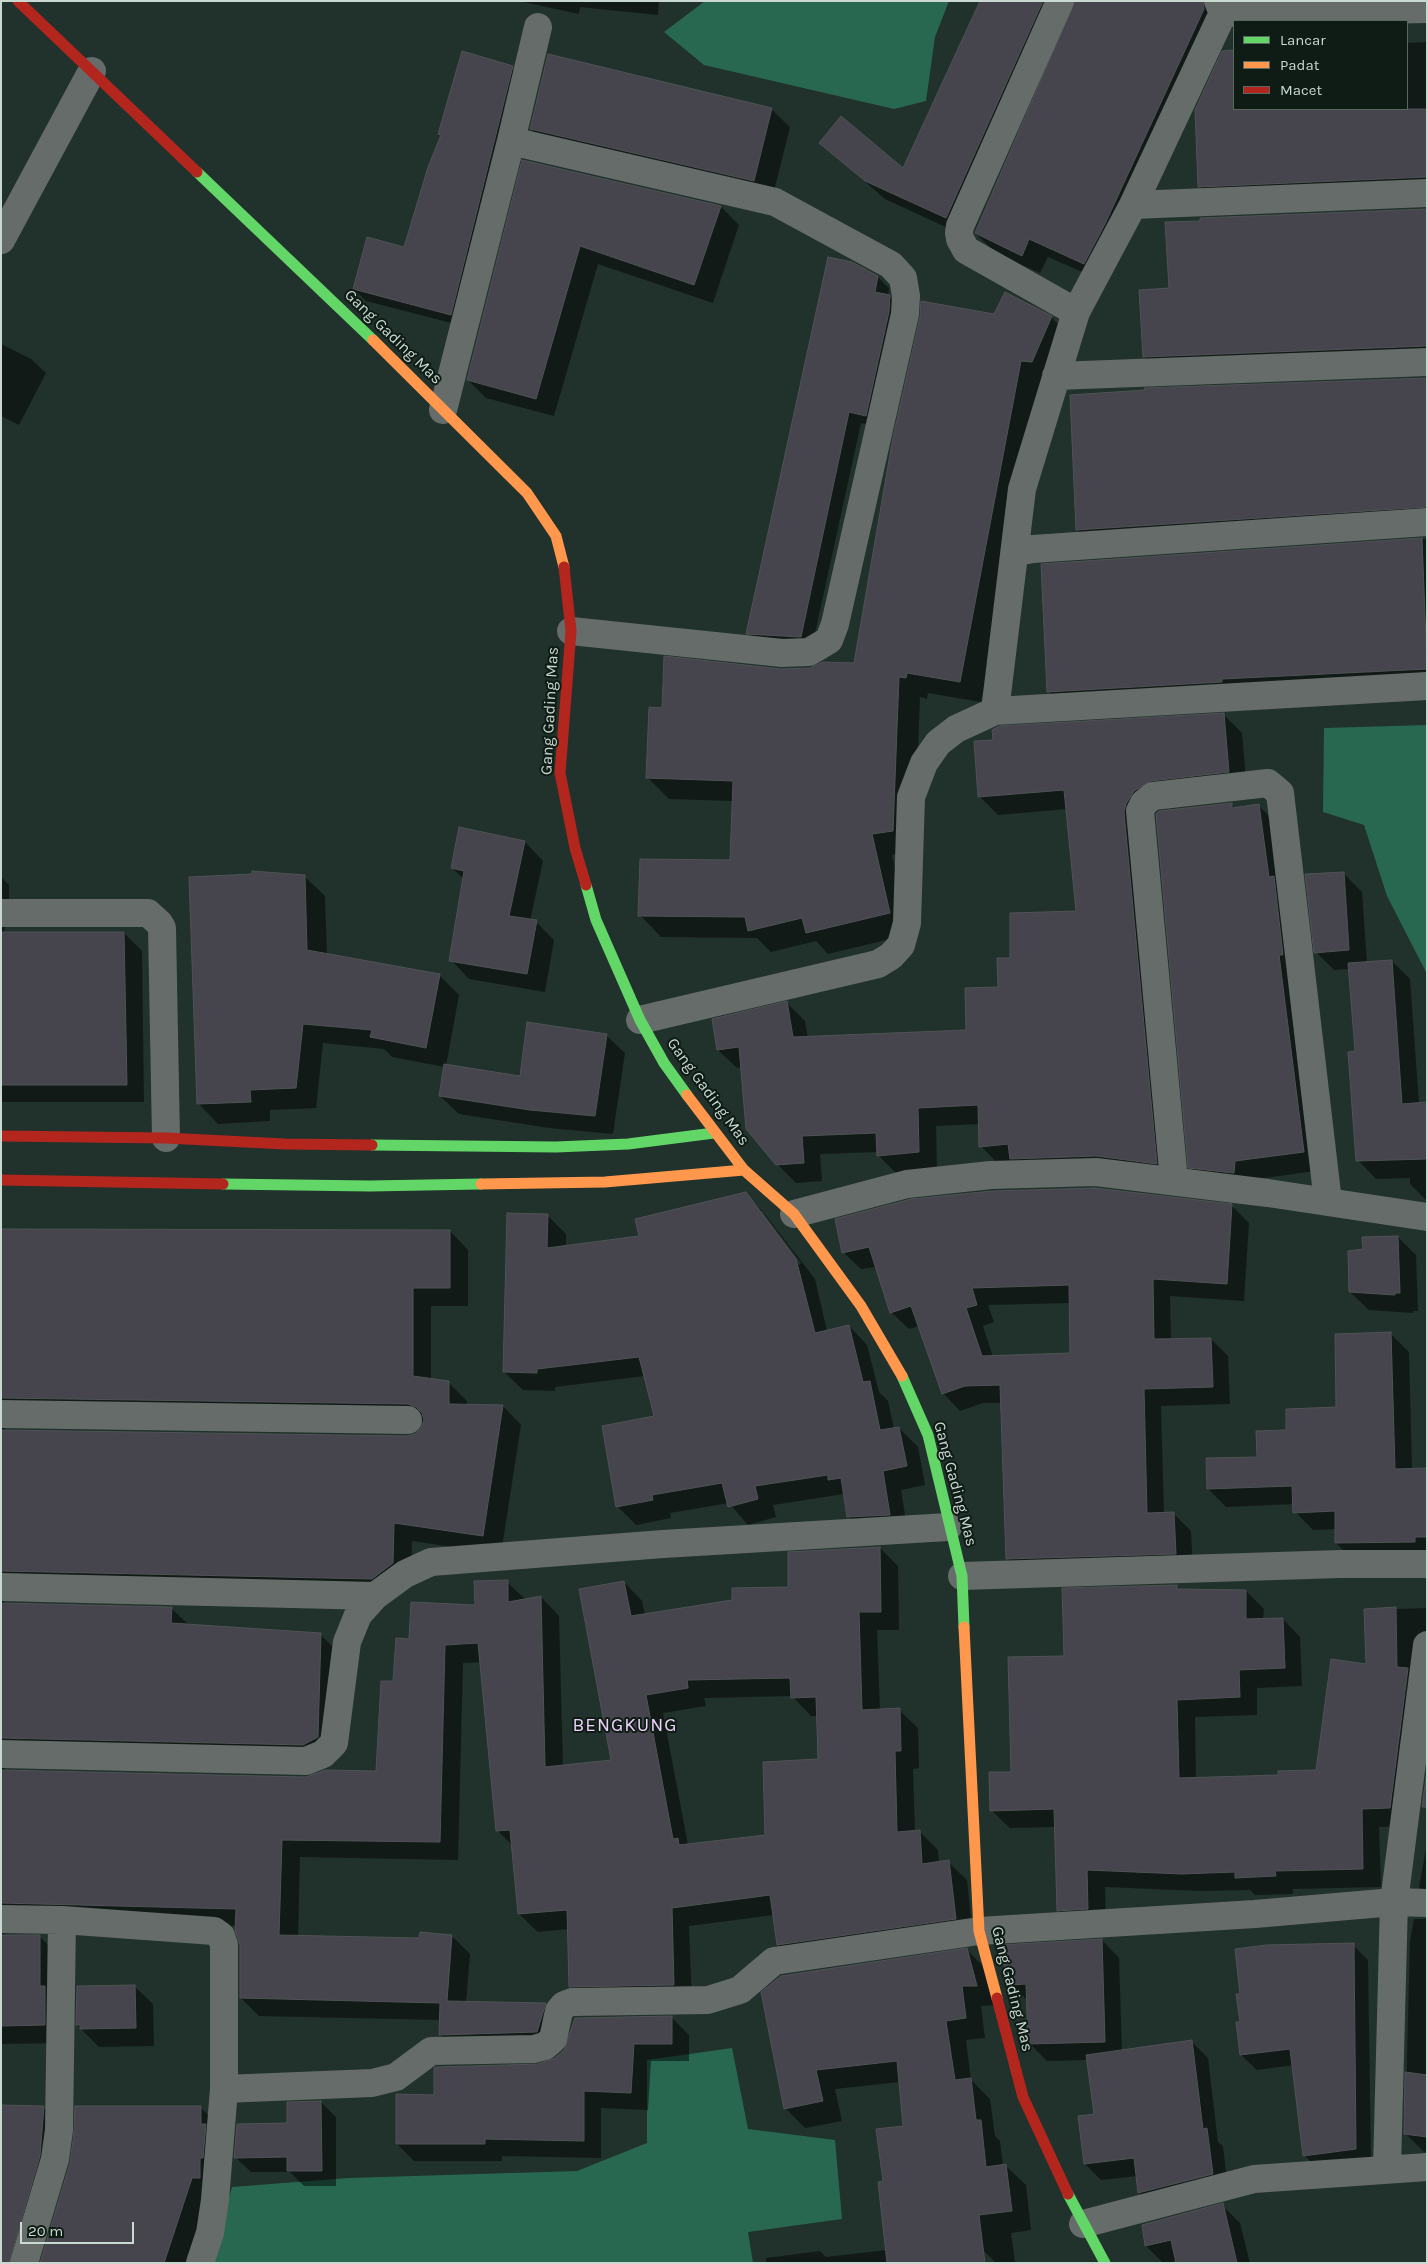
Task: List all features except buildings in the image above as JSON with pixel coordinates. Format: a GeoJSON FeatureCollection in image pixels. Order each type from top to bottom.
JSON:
{"type":"FeatureCollection","features":[{"type":"Feature","properties":{"kind":"street","name":"Gang Gading Mas"},"geometry":{"type":"LineString","coordinates":[[18,1],[413,378],[527,493],[556,536],[564,568],[571,631],[560,773],[575,848],[596,920],[640,1020],[664,1063],[714,1133],[744,1170],[794,1214],[861,1306],[902,1375],[928,1434],[948,1527],[962,1576],[979,1931],[1023,2097],[1053,2165],[1105,2263]]}},
{"type":"Feature","properties":{"kind":"street"},"geometry":{"type":"LineString","coordinates":[[1060,1],[960,226],[959,233],[966,250],[1076,312]]}},
{"type":"Feature","properties":{"kind":"street"},"geometry":{"type":"LineString","coordinates":[[995,711],[1016,552],[1022,489],[1076,312],[1133,205],[1220,7],[1427,9]]}},
{"type":"Feature","properties":{"kind":"street"},"geometry":{"type":"LineString","coordinates":[[443,410],[538,27]]}},
{"type":"Feature","properties":{"kind":"street"},"geometry":{"type":"LineString","coordinates":[[1,240],[92,71]]}},
{"type":"Feature","properties":{"kind":"street"},"geometry":{"type":"LineString","coordinates":[[511,141],[775,202],[891,265],[900,272],[906,287],[905,314],[837,615],[829,640],[809,652],[782,653],[571,631]]}},
{"type":"Feature","properties":{"kind":"street"},"geometry":{"type":"LineString","coordinates":[[1133,205],[1427,193]]}},
{"type":"Feature","properties":{"kind":"street"},"geometry":{"type":"LineString","coordinates":[[1056,376],[1427,362]]}},
{"type":"Feature","properties":{"kind":"street"},"geometry":{"type":"LineString","coordinates":[[1016,552],[1033,549],[1427,522]]}},
{"type":"Feature","properties":{"kind":"street"},"geometry":{"type":"LineString","coordinates":[[640,1020],[878,964],[891,956],[901,945],[907,924],[911,797],[924,763],[938,743],[956,729],[995,711],[1427,686]]}},
{"type":"Feature","properties":{"kind":"street"},"geometry":{"type":"LineString","coordinates":[[1174,1181],[1140,811],[1144,803],[1153,796],[1268,783],[1280,793],[1328,1202]]}},
{"type":"Feature","properties":{"kind":"street"},"geometry":{"type":"LineString","coordinates":[[1,912],[148,913],[157,920],[162,928],[166,1138]]}},
{"type":"Feature","properties":{"kind":"street"},"geometry":{"type":"LineString","coordinates":[[1,1136],[166,1138],[285,1144],[556,1147],[628,1144],[714,1133]]}},
{"type":"Feature","properties":{"kind":"street"},"geometry":{"type":"LineString","coordinates":[[1,1180],[370,1186],[605,1182],[744,1170]]}},
{"type":"Feature","properties":{"kind":"street"},"geometry":{"type":"LineString","coordinates":[[794,1214],[907,1184],[992,1176],[1096,1172],[1174,1181],[1427,1217]]}},
{"type":"Feature","properties":{"kind":"street"},"geometry":{"type":"LineString","coordinates":[[1,1414],[408,1420]]}},
{"type":"Feature","properties":{"kind":"street"},"geometry":{"type":"LineString","coordinates":[[1,1754],[306,1761],[323,1754],[334,1743],[346,1642],[358,1616],[375,1596],[405,1574],[431,1562],[663,1544],[948,1527]]}},
{"type":"Feature","properties":{"kind":"street"},"geometry":{"type":"LineString","coordinates":[[962,1576],[1340,1564],[1427,1564]]}},
{"type":"Feature","properties":{"kind":"street"},"geometry":{"type":"LineString","coordinates":[[1,1587],[375,1596]]}},
{"type":"Feature","properties":{"kind":"street"},"geometry":{"type":"LineString","coordinates":[[1387,2168],[1394,1902],[1427,1645]]}},
{"type":"Feature","properties":{"kind":"street"},"geometry":{"type":"LineString","coordinates":[[224,2089],[372,2082],[396,2077],[430,2052],[534,2049],[545,2046],[553,2039],[559,2011],[564,2005],[572,2002],[708,2000],[740,1990],[774,1961],[979,1931],[1255,1914],[1394,1902],[1427,1902]]}},
{"type":"Feature","properties":{"kind":"street"},"geometry":{"type":"LineString","coordinates":[[1,1919],[62,1920],[218,1933],[224,1945],[224,2089],[215,2200],[210,2233],[200,2263]]}},
{"type":"Feature","properties":{"kind":"street"},"geometry":{"type":"LineString","coordinates":[[24,2263],[55,2160],[59,2130],[62,1920]]}},
{"type":"Feature","properties":{"kind":"street"},"geometry":{"type":"LineString","coordinates":[[1083,2224],[1254,2179],[1387,2168],[1427,2167]]}},
{"type":"Feature","properties":{"kind":"green space"},"geometry":{"type":"Polygon","coordinates":[[[705,1],[949,1],[935,37],[926,101],[894,109],[704,65],[664,32],[705,1]]]}},
{"type":"Feature","properties":{"kind":"green space"},"geometry":{"type":"Polygon","coordinates":[[[1427,725],[1427,974],[1387,896],[1364,825],[1323,812],[1324,728],[1427,725]]]}},
{"type":"Feature","properties":{"kind":"green space"},"geometry":{"type":"Polygon","coordinates":[[[732,2048],[748,2129],[835,2140],[842,2219],[748,2232],[753,2263],[211,2263],[232,2187],[348,2178],[577,2171],[647,2143],[647,2060],[732,2048]]]}},
{"type":"Feature","properties":{"kind":"traffic: fast"},"geometry":{"type":"LineString","coordinates":[[197,172],[373,340]]}},
{"type":"Feature","properties":{"kind":"traffic: fast"},"geometry":{"type":"LineString","coordinates":[[586,885],[596,920],[640,1020],[664,1063],[687,1095]]}},
{"type":"Feature","properties":{"kind":"traffic: fast"},"geometry":{"type":"LineString","coordinates":[[372,1145],[556,1147],[628,1144],[714,1133]]}},
{"type":"Feature","properties":{"kind":"traffic: fast"},"geometry":{"type":"LineString","coordinates":[[223,1184],[370,1186],[481,1184]]}},
{"type":"Feature","properties":{"kind":"traffic: fast"},"geometry":{"type":"LineString","coordinates":[[902,1376],[928,1435],[962,1576],[964,1627]]}},
{"type":"Feature","properties":{"kind":"traffic: fast"},"geometry":{"type":"LineString","coordinates":[[1068,2194],[1105,2263]]}},
{"type":"Feature","properties":{"kind":"traffic: slow"},"geometry":{"type":"LineString","coordinates":[[373,340],[527,493],[556,536],[564,567]]}},
{"type":"Feature","properties":{"kind":"traffic: slow"},"geometry":{"type":"LineString","coordinates":[[687,1095],[744,1170],[794,1214],[861,1306],[902,1376]]}},
{"type":"Feature","properties":{"kind":"traffic: slow"},"geometry":{"type":"LineString","coordinates":[[481,1184],[605,1182],[744,1170]]}},
{"type":"Feature","properties":{"kind":"traffic: slow"},"geometry":{"type":"LineString","coordinates":[[964,1627],[979,1931],[997,1998]]}},
{"type":"Feature","properties":{"kind":"traffic: jam"},"geometry":{"type":"LineString","coordinates":[[18,1],[197,172]]}},
{"type":"Feature","properties":{"kind":"traffic: jam"},"geometry":{"type":"LineString","coordinates":[[564,567],[571,631],[560,773],[575,848],[586,885]]}},
{"type":"Feature","properties":{"kind":"traffic: jam"},"geometry":{"type":"LineString","coordinates":[[1,1136],[166,1138],[285,1144],[372,1145]]}},
{"type":"Feature","properties":{"kind":"traffic: jam"},"geometry":{"type":"LineString","coordinates":[[1,1180],[223,1184]]}},
{"type":"Feature","properties":{"kind":"traffic: jam"},"geometry":{"type":"LineString","coordinates":[[997,1998],[1023,2097],[1068,2194]]}},
{"type":"Feature","properties":{"kind":"district","name":"BENGKUNG"},"geometry":{"type":"Point","coordinates":[625,1726]}}]}
